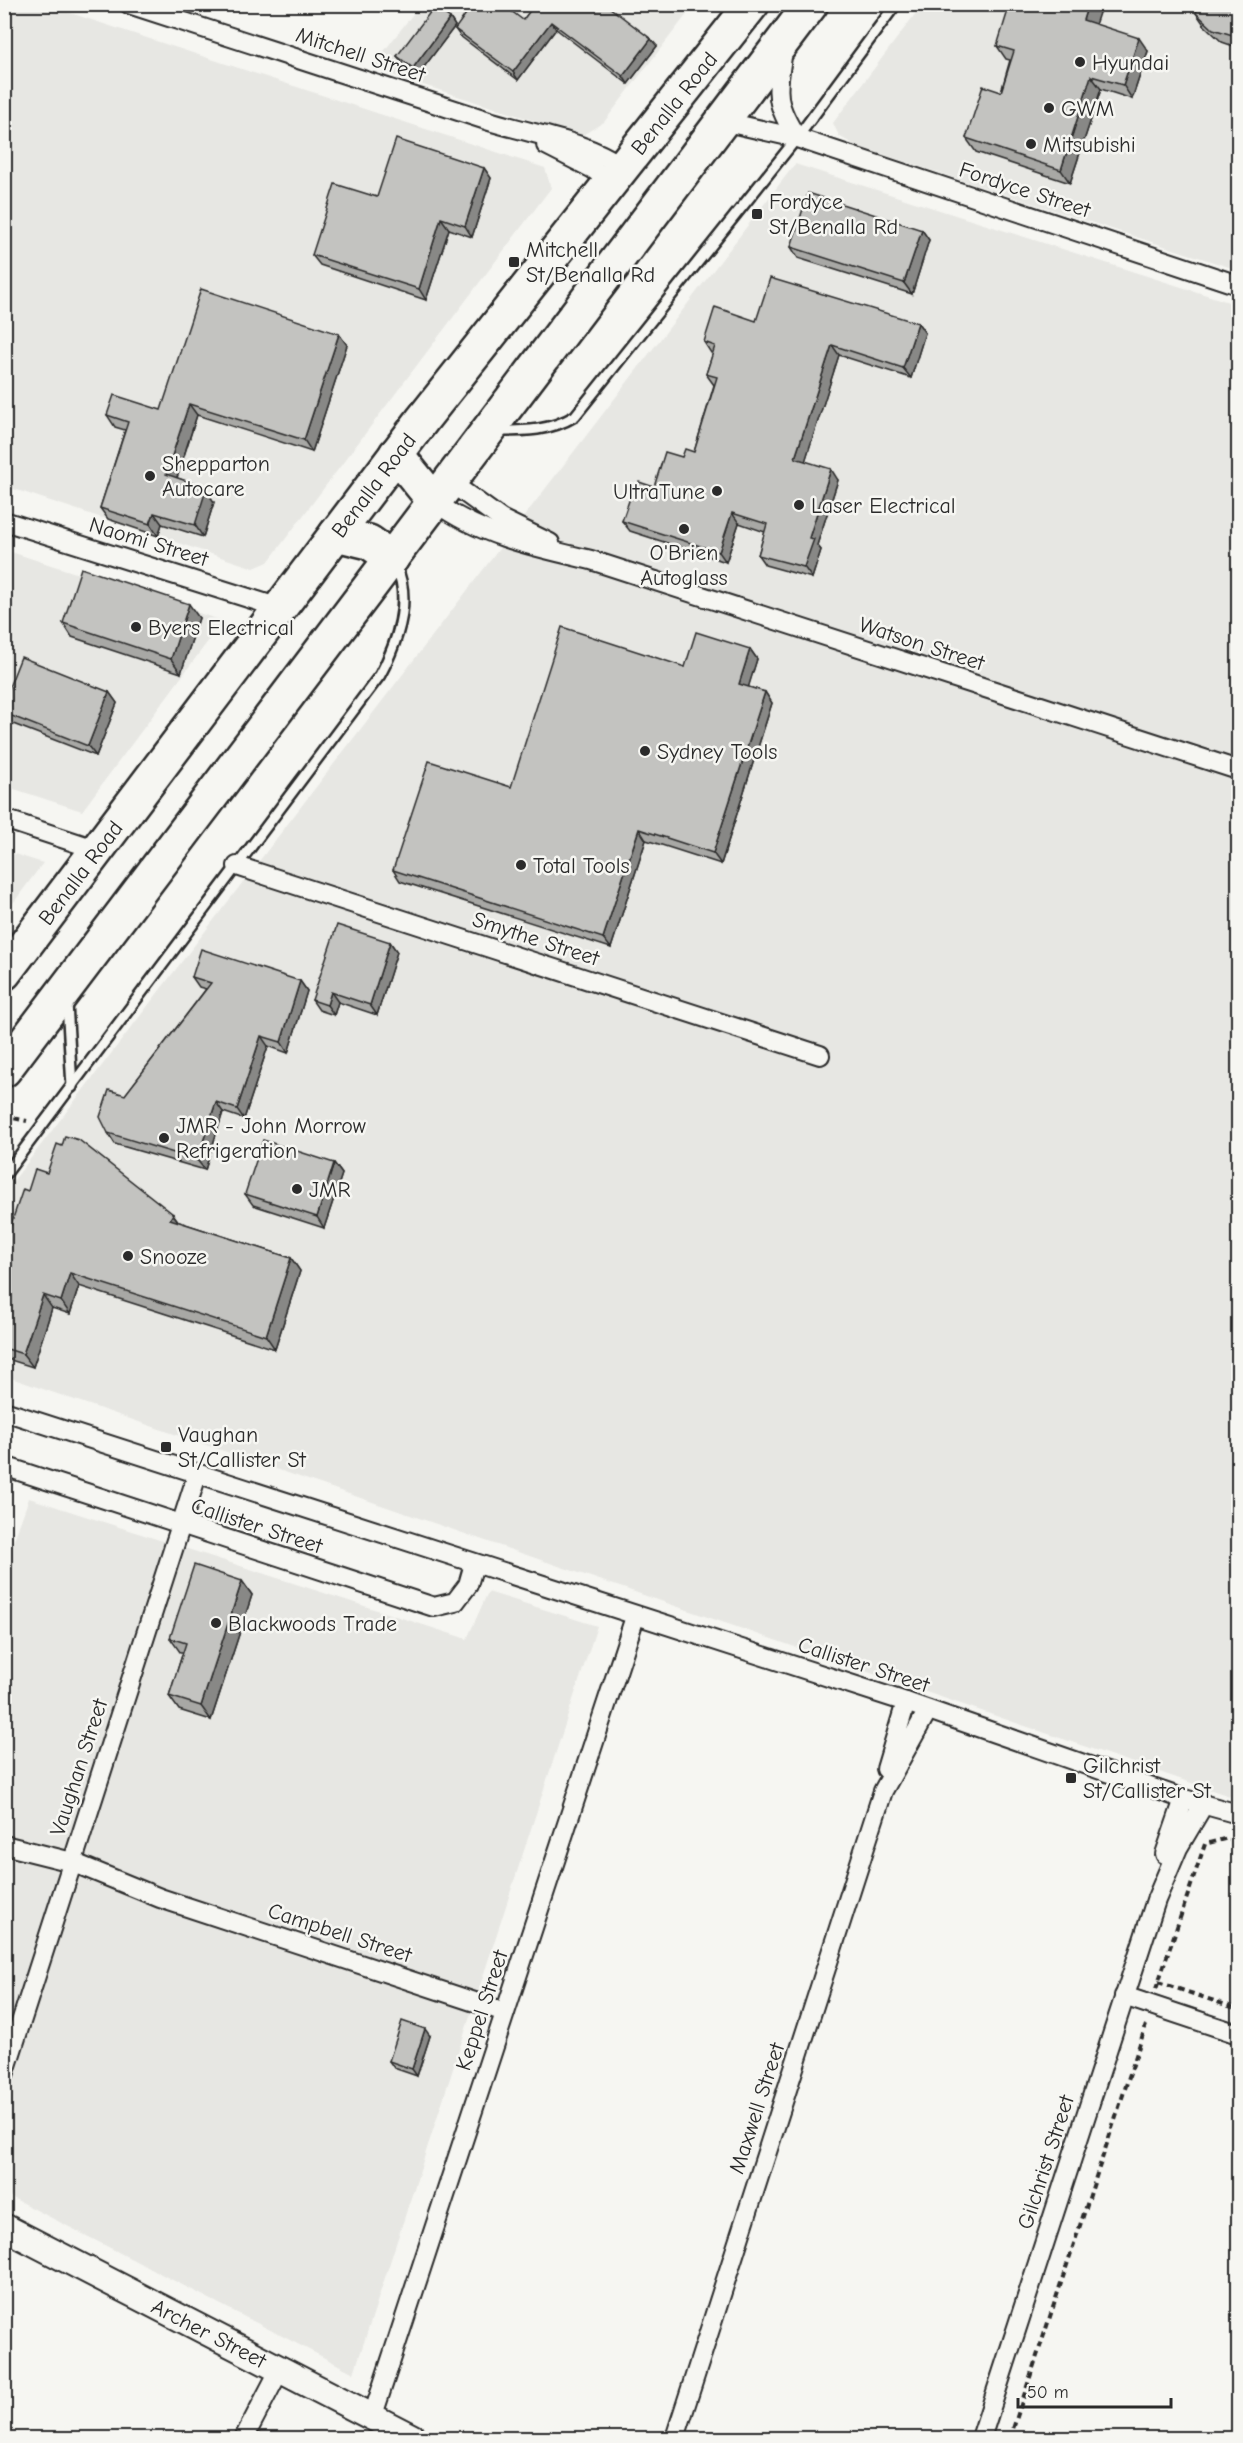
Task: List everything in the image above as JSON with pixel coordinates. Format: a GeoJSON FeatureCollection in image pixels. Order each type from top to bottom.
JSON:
{"type":"FeatureCollection","features":[{"type":"Feature","properties":{"kind":"highway","name":"Benalla Road"},"geometry":{"type":"LineString","coordinates":[[4,973],[396,454],[752,4]]}},
{"type":"Feature","properties":{"kind":"highway"},"geometry":{"type":"LineString","coordinates":[[4,1070],[811,4]]}},
{"type":"Feature","properties":{"kind":"highway"},"geometry":{"type":"LineString","coordinates":[[617,175],[658,207]]}},
{"type":"Feature","properties":{"kind":"highway"},"geometry":{"type":"LineString","coordinates":[[396,454],[442,492]]}},
{"type":"Feature","properties":{"kind":"highway"},"geometry":{"type":"LineString","coordinates":[[336,534],[369,542],[392,558]]}},
{"type":"Feature","properties":{"kind":"main road","name":"Archer Street"},"geometry":{"type":"LineString","coordinates":[[4,2227],[413,2439]]}},
{"type":"Feature","properties":{"kind":"street","name":"Mitchell Street"},"geometry":{"type":"LineString","coordinates":[[129,4],[509,128],[617,175]]}},
{"type":"Feature","properties":{"kind":"street"},"geometry":{"type":"LineString","coordinates":[[785,39],[776,95],[783,117],[797,138]]}},
{"type":"Feature","properties":{"kind":"street","name":"Fordyce Street"},"geometry":{"type":"LineString","coordinates":[[722,122],[797,138],[1239,285]]}},
{"type":"Feature","properties":{"kind":"street","name":"Watson Street"},"geometry":{"type":"LineString","coordinates":[[442,492],[452,515],[512,542],[591,560],[1239,770]]}},
{"type":"Feature","properties":{"kind":"street","name":"Naomi Street"},"geometry":{"type":"LineString","coordinates":[[4,521],[280,608]]}},
{"type":"Feature","properties":{"kind":"street"},"geometry":{"type":"LineString","coordinates":[[4,819],[98,850]]}},
{"type":"Feature","properties":{"kind":"street","name":"Smythe Street"},"geometry":{"type":"LineString","coordinates":[[237,866],[820,1055]]}},
{"type":"Feature","properties":{"kind":"street","name":"Callister Street"},"geometry":{"type":"LineString","coordinates":[[4,1411],[635,1617],[906,1702],[1184,1799],[1239,1814]]}},
{"type":"Feature","properties":{"kind":"street","name":"Callister Street"},"geometry":{"type":"LineString","coordinates":[[4,1466],[181,1526],[434,1607],[455,1602],[468,1585],[474,1564]]}},
{"type":"Feature","properties":{"kind":"street","name":"Vaughan Street"},"geometry":{"type":"LineString","coordinates":[[4,2075],[198,1475]]}},
{"type":"Feature","properties":{"kind":"street","name":"Keppel Street"},"geometry":{"type":"LineString","coordinates":[[372,2418],[635,1617]]}},
{"type":"Feature","properties":{"kind":"street","name":"Maxwell Street"},"geometry":{"type":"LineString","coordinates":[[675,2439],[883,1791],[886,1767],[906,1702]]}},
{"type":"Feature","properties":{"kind":"street","name":"Maxwell Street"},"geometry":{"type":"LineString","coordinates":[[883,1791],[928,1710]]}},
{"type":"Feature","properties":{"kind":"street","name":"Gilchrist Street"},"geometry":{"type":"LineString","coordinates":[[1156,1900],[1159,1872],[1184,1799]]}},
{"type":"Feature","properties":{"kind":"street","name":"Gilchrist Street"},"geometry":{"type":"LineString","coordinates":[[981,2439],[1156,1900],[1178,1848],[1204,1804]]}},
{"type":"Feature","properties":{"kind":"street","name":"Campbell Street"},"geometry":{"type":"LineString","coordinates":[[4,1845],[70,1869]]}},
{"type":"Feature","properties":{"kind":"street","name":"Campbell Street"},"geometry":{"type":"LineString","coordinates":[[4,1850],[160,1898],[505,2012]]}},
{"type":"Feature","properties":{"kind":"street"},"geometry":{"type":"LineString","coordinates":[[1124,1996],[1239,2034]]}},
{"type":"Feature","properties":{"kind":"street"},"geometry":{"type":"LineString","coordinates":[[244,2439],[280,2369]]}},
{"type":"Feature","properties":{"kind":"lane"},"geometry":{"type":"LineString","coordinates":[[488,431],[534,431],[558,426],[575,416],[797,138],[896,4]]}},
{"type":"Feature","properties":{"kind":"lane"},"geometry":{"type":"LineString","coordinates":[[4,1176],[380,675],[393,651],[399,625],[403,580],[392,558]]}},
{"type":"Feature","properties":{"kind":"lane"},"geometry":{"type":"LineString","coordinates":[[67,988],[72,1087]]}},
{"type":"Feature","properties":{"kind":"path"},"geometry":{"type":"LineString","coordinates":[[1010,2439],[1144,2024],[1205,1844],[1228,1838],[1239,1841]]}},
{"type":"Feature","properties":{"kind":"path"},"geometry":{"type":"LineString","coordinates":[[1158,1982],[1239,2009]]}},
{"type":"Feature","properties":{"kind":"path"},"geometry":{"type":"LineString","coordinates":[[1144,2024],[1155,2027]]}},
{"type":"Feature","properties":{"kind":"shaded area"},"geometry":{"type":"Polygon","coordinates":[[[5,5],[46,5],[545,168],[551,188],[268,562],[254,568],[5,486],[5,5]]]}},
{"type":"Feature","properties":{"kind":"shaded area"},"geometry":{"type":"Polygon","coordinates":[[[420,5],[694,5],[604,122],[581,136],[371,68],[420,5]]]}},
{"type":"Feature","properties":{"kind":"shaded area"},"geometry":{"type":"Polygon","coordinates":[[[922,5],[1238,5],[1238,270],[856,146],[839,136],[833,123],[922,5]]]}},
{"type":"Feature","properties":{"kind":"shaded area"},"geometry":{"type":"Polygon","coordinates":[[[795,164],[1238,305],[1238,1799],[5,1376],[4,1193],[795,164]]]}},
{"type":"Feature","properties":{"kind":"shaded area"},"geometry":{"type":"Polygon","coordinates":[[[5,550],[223,621],[82,811],[5,786],[5,550]]]}},
{"type":"Feature","properties":{"kind":"shaded area"},"geometry":{"type":"Polygon","coordinates":[[[4,851],[43,863],[5,914],[4,851]]]}},
{"type":"Feature","properties":{"kind":"shaded area"},"geometry":{"type":"Polygon","coordinates":[[[29,1498],[467,1639],[488,1592],[597,1626],[354,2373],[5,2194],[4,1568],[29,1498]]]}},
{"type":"Feature","properties":{"kind":"building"},"geometry":{"type":"Polygon","coordinates":[[[473,4],[502,4],[523,20],[535,4],[605,4],[651,39],[623,76],[551,22],[513,72],[455,29],[473,4]]]}},
{"type":"Feature","properties":{"kind":"building"},"geometry":{"type":"Polygon","coordinates":[[[1010,4],[1088,4],[1083,20],[1139,38],[1123,85],[1091,76],[1061,170],[966,138],[983,86],[1001,92],[1014,51],[997,46],[1010,4]]]}},
{"type":"Feature","properties":{"kind":"building"},"geometry":{"type":"Polygon","coordinates":[[[1199,4],[1239,4],[1239,37],[1213,29],[1196,13],[1199,4]]]}},
{"type":"Feature","properties":{"kind":"building"},"geometry":{"type":"Polygon","coordinates":[[[434,7],[450,18],[413,68],[397,56],[434,7]]]}},
{"type":"Feature","properties":{"kind":"building"},"geometry":{"type":"Polygon","coordinates":[[[396,139],[484,168],[465,226],[441,218],[419,289],[312,255],[335,184],[377,197],[396,139]]]}},
{"type":"Feature","properties":{"kind":"building"},"geometry":{"type":"Polygon","coordinates":[[[808,193],[922,230],[904,283],[791,247],[808,193]]]}},
{"type":"Feature","properties":{"kind":"building"},"geometry":{"type":"Polygon","coordinates":[[[770,278],[918,323],[903,368],[832,345],[795,458],[831,469],[809,538],[814,539],[804,567],[758,555],[767,524],[732,513],[719,552],[622,521],[631,495],[634,496],[639,482],[654,487],[665,452],[682,457],[685,449],[694,452],[717,377],[706,374],[715,346],[704,342],[715,307],[756,321],[770,278]]]}},
{"type":"Feature","properties":{"kind":"building"},"geometry":{"type":"Polygon","coordinates":[[[201,289],[339,334],[304,440],[189,404],[166,474],[201,486],[200,488],[206,490],[195,525],[154,513],[150,524],[100,508],[128,422],[107,415],[114,395],[161,410],[201,289]]]}},
{"type":"Feature","properties":{"kind":"building","name":"Byers Electrical"},"geometry":{"type":"Polygon","coordinates":[[[81,568],[189,604],[171,659],[63,623],[81,568]]]}},
{"type":"Feature","properties":{"kind":"building"},"geometry":{"type":"Polygon","coordinates":[[[562,627],[685,667],[696,632],[750,649],[739,684],[765,692],[713,853],[639,829],[603,938],[393,870],[429,761],[511,787],[562,627]]]}},
{"type":"Feature","properties":{"kind":"building"},"geometry":{"type":"Polygon","coordinates":[[[21,657],[109,692],[88,746],[4,713],[4,700],[21,657]]]}},
{"type":"Feature","properties":{"kind":"building"},"geometry":{"type":"Polygon","coordinates":[[[337,925],[390,942],[370,1005],[331,992],[327,1005],[312,1000],[337,925]]]}},
{"type":"Feature","properties":{"kind":"building"},"geometry":{"type":"Polygon","coordinates":[[[201,949],[300,981],[281,1042],[261,1036],[237,1109],[216,1102],[197,1160],[108,1133],[100,1117],[109,1090],[125,1095],[211,983],[192,977],[201,949]]]}},
{"type":"Feature","properties":{"kind":"building","name":"Snooze"},"geometry":{"type":"Polygon","coordinates":[[[65,1136],[79,1140],[173,1214],[170,1219],[291,1258],[266,1336],[70,1273],[61,1301],[43,1295],[23,1354],[4,1348],[4,1225],[10,1227],[23,1189],[28,1191],[35,1169],[47,1173],[57,1144],[62,1146],[65,1136]]]}},
{"type":"Feature","properties":{"kind":"building","name":"JMR"},"geometry":{"type":"Polygon","coordinates":[[[263,1140],[334,1163],[317,1217],[245,1194],[263,1140]]]}},
{"type":"Feature","properties":{"kind":"building","name":"Blackwoods Trade"},"geometry":{"type":"Polygon","coordinates":[[[194,1565],[242,1581],[201,1706],[169,1696],[186,1643],[170,1638],[194,1565]]]}},
{"type":"Feature","properties":{"kind":"building"},"geometry":{"type":"Polygon","coordinates":[[[402,2021],[425,2029],[412,2069],[389,2061],[402,2021]]]}},
{"type":"Feature","properties":{"kind":"place","name":"Hyundai"},"geometry":{"type":"Point","coordinates":[1080,62]}},
{"type":"Feature","properties":{"kind":"place","name":"GWM"},"geometry":{"type":"Point","coordinates":[1049,108]}},
{"type":"Feature","properties":{"kind":"place","name":"Mitsubishi"},"geometry":{"type":"Point","coordinates":[1031,144]}},
{"type":"Feature","properties":{"kind":"place","name":"Fordyce St/Benalla Rd"},"geometry":{"type":"Point","coordinates":[757,214]}},
{"type":"Feature","properties":{"kind":"place","name":"Mitchell St/Benalla Rd"},"geometry":{"type":"Point","coordinates":[514,262]}},
{"type":"Feature","properties":{"kind":"place","name":"Shepparton Autocare"},"geometry":{"type":"Point","coordinates":[150,476]}},
{"type":"Feature","properties":{"kind":"place","name":"UltraTune"},"geometry":{"type":"Point","coordinates":[717,491]}},
{"type":"Feature","properties":{"kind":"place","name":"Laser Electrical"},"geometry":{"type":"Point","coordinates":[799,505]}},
{"type":"Feature","properties":{"kind":"place","name":"O'Brien Autoglass"},"geometry":{"type":"Point","coordinates":[684,529]}},
{"type":"Feature","properties":{"kind":"place","name":"Byers Electrical"},"geometry":{"type":"Point","coordinates":[136,627]}},
{"type":"Feature","properties":{"kind":"place","name":"Sydney Tools"},"geometry":{"type":"Point","coordinates":[645,751]}},
{"type":"Feature","properties":{"kind":"place","name":"Total Tools"},"geometry":{"type":"Point","coordinates":[521,865]}},
{"type":"Feature","properties":{"kind":"place","name":"JMR - John Morrow Refrigeration"},"geometry":{"type":"Point","coordinates":[164,1138]}},
{"type":"Feature","properties":{"kind":"place","name":"JMR"},"geometry":{"type":"Point","coordinates":[297,1189]}},
{"type":"Feature","properties":{"kind":"place","name":"Snooze"},"geometry":{"type":"Point","coordinates":[128,1256]}},
{"type":"Feature","properties":{"kind":"place","name":"Vaughan St/Callister St"},"geometry":{"type":"Point","coordinates":[166,1447]}},
{"type":"Feature","properties":{"kind":"place","name":"Blackwoods Trade"},"geometry":{"type":"Point","coordinates":[216,1623]}},
{"type":"Feature","properties":{"kind":"place","name":"Gilchrist St/Callister St"},"geometry":{"type":"Point","coordinates":[1071,1778]}}]}
